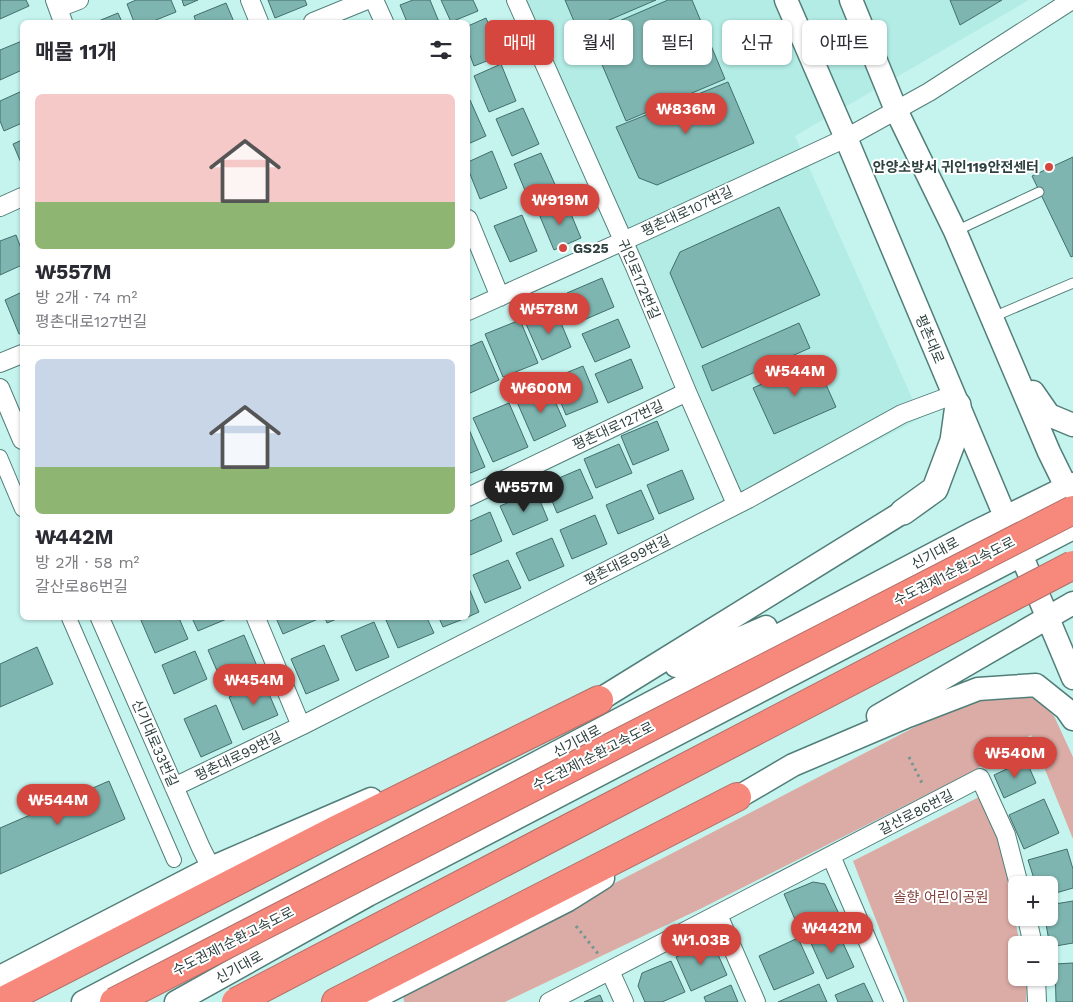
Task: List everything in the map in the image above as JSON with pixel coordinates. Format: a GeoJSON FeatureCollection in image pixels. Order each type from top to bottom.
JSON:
{"type":"FeatureCollection","features":[{"type":"Feature","properties":{"kind":"highway","name":"수도권제1순환고속도로"},"geometry":{"type":"LineString","coordinates":[[114,1002],[1072,496]]}},
{"type":"Feature","properties":{"kind":"highway"},"geometry":{"type":"LineString","coordinates":[[236,1002],[1073,566]]}},
{"type":"Feature","properties":{"kind":"highway"},"geometry":{"type":"LineString","coordinates":[[2,1002],[334,831],[599,700]]}},
{"type":"Feature","properties":{"kind":"highway"},"geometry":{"type":"LineString","coordinates":[[336,1002],[737,797]]}},
{"type":"Feature","properties":{"kind":"main road"},"geometry":{"type":"LineString","coordinates":[[903,512],[935,489],[953,441],[955,400]]}},
{"type":"Feature","properties":{"kind":"street"},"geometry":{"type":"LineString","coordinates":[[59,10],[79,0]]}},
{"type":"Feature","properties":{"kind":"street"},"geometry":{"type":"LineString","coordinates":[[250,0],[258,20]]}},
{"type":"Feature","properties":{"kind":"street"},"geometry":{"type":"LineString","coordinates":[[318,20],[367,0]]}},
{"type":"Feature","properties":{"kind":"street"},"geometry":{"type":"LineString","coordinates":[[374,0],[383,20]]}},
{"type":"Feature","properties":{"kind":"street","name":"귀인로172번길"},"geometry":{"type":"LineString","coordinates":[[516,0],[623,241],[736,504]]}},
{"type":"Feature","properties":{"kind":"street","name":"평촌대로"},"geometry":{"type":"LineString","coordinates":[[786,0],[1073,678]]}},
{"type":"Feature","properties":{"kind":"street"},"geometry":{"type":"LineString","coordinates":[[851,0],[896,110],[956,231],[1049,452],[1072,496]]}},
{"type":"Feature","properties":{"kind":"street","name":"평촌대로107번길"},"geometry":{"type":"LineString","coordinates":[[470,310],[846,138],[929,92],[1072,0]]}},
{"type":"Feature","properties":{"kind":"street"},"geometry":{"type":"LineString","coordinates":[[0,207],[20,198]]}},
{"type":"Feature","properties":{"kind":"street"},"geometry":{"type":"LineString","coordinates":[[470,224],[500,297]]}},
{"type":"Feature","properties":{"kind":"street"},"geometry":{"type":"LineString","coordinates":[[0,363],[20,355]]}},
{"type":"Feature","properties":{"kind":"street"},"geometry":{"type":"LineString","coordinates":[[1013,363],[1049,415],[1073,425]]}},
{"type":"Feature","properties":{"kind":"street"},"geometry":{"type":"LineString","coordinates":[[0,388],[20,435]]}},
{"type":"Feature","properties":{"kind":"street","name":"평촌대로127번길"},"geometry":{"type":"LineString","coordinates":[[470,496],[687,392]]}},
{"type":"Feature","properties":{"kind":"street","name":"평촌대로99번길"},"geometry":{"type":"LineString","coordinates":[[174,787],[301,726],[736,504],[902,414],[955,400]]}},
{"type":"Feature","properties":{"kind":"street"},"geometry":{"type":"LineString","coordinates":[[0,457],[20,504]]}},
{"type":"Feature","properties":{"kind":"street","name":"신기대로"},"geometry":{"type":"LineString","coordinates":[[82,1002],[1004,517],[1072,496]]}},
{"type":"Feature","properties":{"kind":"street"},"geometry":{"type":"LineString","coordinates":[[599,700],[903,512]]}},
{"type":"Feature","properties":{"kind":"street","name":"신기대로"},"geometry":{"type":"LineString","coordinates":[[176,1002],[368,895],[1073,528]]}},
{"type":"Feature","properties":{"kind":"street"},"geometry":{"type":"LineString","coordinates":[[0,977],[211,868],[599,700],[952,544]]}},
{"type":"Feature","properties":{"kind":"street"},"geometry":{"type":"LineString","coordinates":[[380,999],[568,900],[737,797],[1073,603]]}},
{"type":"Feature","properties":{"kind":"street"},"geometry":{"type":"LineString","coordinates":[[70,620],[174,860]]}},
{"type":"Feature","properties":{"kind":"street","name":"신기대로33번길"},"geometry":{"type":"LineString","coordinates":[[101,620],[211,868]]}},
{"type":"Feature","properties":{"kind":"street"},"geometry":{"type":"LineString","coordinates":[[257,620],[301,726]]}},
{"type":"Feature","properties":{"kind":"street"},"geometry":{"type":"LineString","coordinates":[[793,765],[908,716],[978,689],[1036,685],[1066,709],[1073,719]]}},
{"type":"Feature","properties":{"kind":"street","name":"갈산로86번길"},"geometry":{"type":"LineString","coordinates":[[549,1002],[980,778],[1006,835],[1017,876]]}},
{"type":"Feature","properties":{"kind":"street"},"geometry":{"type":"LineString","coordinates":[[831,856],[894,1002]]}},
{"type":"Feature","properties":{"kind":"street"},"geometry":{"type":"LineString","coordinates":[[718,915],[756,1002]]}},
{"type":"Feature","properties":{"kind":"street"},"geometry":{"type":"LineString","coordinates":[[610,971],[624,1002]]}},
{"type":"Feature","properties":{"kind":"street"},"geometry":{"type":"LineString","coordinates":[[1036,986],[1037,1002]]}},
{"type":"Feature","properties":{"kind":"lane"},"geometry":{"type":"LineString","coordinates":[[956,231],[1039,192]]}},
{"type":"Feature","properties":{"kind":"lane"},"geometry":{"type":"LineString","coordinates":[[993,318],[1073,283]]}},
{"type":"Feature","properties":{"kind":"path"},"geometry":{"type":"LineString","coordinates":[[909,756],[932,804]]}},
{"type":"Feature","properties":{"kind":"path"},"geometry":{"type":"LineString","coordinates":[[576,926],[610,971]]}},
{"type":"Feature","properties":{"kind":"shaded area"},"geometry":{"type":"Polygon","coordinates":[[[523,0],[1029,0],[795,136],[921,418],[747,509],[552,65],[554,65],[554,20],[532,20],[523,0]]]}},
{"type":"Feature","properties":{"kind":"green space"},"geometry":{"type":"Polygon","coordinates":[[[986,690],[1032,693],[1054,716],[1073,757],[1073,839],[1031,735],[975,770],[926,795],[700,909],[505,1002],[404,1002],[403,993],[986,690]]]}},
{"type":"Feature","properties":{"kind":"green space","name":"솔향 어린이공원"},"geometry":{"type":"Polygon","coordinates":[[[979,797],[1001,846],[1008,882],[1008,926],[1016,926],[1018,936],[1008,936],[1008,986],[1027,986],[1026,1002],[908,1002],[853,861],[979,797]]]}},
{"type":"Feature","properties":{"kind":"building"},"geometry":{"type":"Polygon","coordinates":[[[0,0],[26,0],[29,6],[0,19],[0,0]]]}},
{"type":"Feature","properties":{"kind":"building"},"geometry":{"type":"Polygon","coordinates":[[[136,0],[171,0],[176,12],[156,20],[133,20],[127,4],[136,0]]]}},
{"type":"Feature","properties":{"kind":"building"},"geometry":{"type":"Polygon","coordinates":[[[182,0],[198,0],[184,6],[182,0]]]}},
{"type":"Feature","properties":{"kind":"building"},"geometry":{"type":"Polygon","coordinates":[[[268,0],[305,0],[307,5],[275,18],[268,0]]]}},
{"type":"Feature","properties":{"kind":"building"},"geometry":{"type":"Polygon","coordinates":[[[413,0],[430,0],[438,20],[406,20],[400,5],[413,0]]]}},
{"type":"Feature","properties":{"kind":"building"},"geometry":{"type":"Polygon","coordinates":[[[441,0],[473,0],[478,11],[456,20],[450,20],[441,0]]]}},
{"type":"Feature","properties":{"kind":"building"},"geometry":{"type":"Polygon","coordinates":[[[565,0],[656,0],[609,20],[573,20],[565,0]]]}},
{"type":"Feature","properties":{"kind":"building"},"geometry":{"type":"Polygon","coordinates":[[[668,0],[692,0],[700,20],[643,20],[643,65],[712,65],[712,48],[725,79],[626,121],[602,65],[633,65],[633,20],[622,20],[668,0]]]}},
{"type":"Feature","properties":{"kind":"building"},"geometry":{"type":"Polygon","coordinates":[[[950,0],[1002,0],[960,25],[950,0]]]}},
{"type":"Feature","properties":{"kind":"building"},"geometry":{"type":"Polygon","coordinates":[[[226,3],[233,20],[195,20],[194,16],[226,3]]]}},
{"type":"Feature","properties":{"kind":"building"},"geometry":{"type":"Polygon","coordinates":[[[118,13],[121,20],[101,20],[118,13]]]}},
{"type":"Feature","properties":{"kind":"building"},"geometry":{"type":"Polygon","coordinates":[[[486,18],[485,62],[474,66],[470,55],[470,25],[486,18]]]}},
{"type":"Feature","properties":{"kind":"building"},"geometry":{"type":"Polygon","coordinates":[[[20,42],[20,71],[0,80],[0,50],[20,42]]]}},
{"type":"Feature","properties":{"kind":"building"},"geometry":{"type":"Polygon","coordinates":[[[501,65],[516,101],[489,112],[474,76],[501,65]]]}},
{"type":"Feature","properties":{"kind":"building"},"geometry":{"type":"Polygon","coordinates":[[[728,82],[754,143],[657,185],[639,178],[616,127],[728,82]]]}},
{"type":"Feature","properties":{"kind":"building"},"geometry":{"type":"Polygon","coordinates":[[[20,92],[20,124],[4,131],[0,121],[0,101],[20,92]]]}},
{"type":"Feature","properties":{"kind":"building"},"geometry":{"type":"Polygon","coordinates":[[[470,100],[486,136],[470,143],[470,100]]]}},
{"type":"Feature","properties":{"kind":"building"},"geometry":{"type":"Polygon","coordinates":[[[523,108],[539,144],[512,156],[496,119],[523,108]]]}},
{"type":"Feature","properties":{"kind":"building"},"geometry":{"type":"Polygon","coordinates":[[[20,141],[20,160],[13,144],[20,141]]]}},
{"type":"Feature","properties":{"kind":"building"},"geometry":{"type":"Polygon","coordinates":[[[492,151],[507,188],[480,199],[470,174],[470,161],[492,151]]]}},
{"type":"Feature","properties":{"kind":"building"},"geometry":{"type":"Polygon","coordinates":[[[541,153],[557,189],[529,200],[514,164],[541,153]]]}},
{"type":"Feature","properties":{"kind":"building"},"geometry":{"type":"Polygon","coordinates":[[[1073,157],[1073,256],[1071,257],[1032,176],[1073,157]]]}},
{"type":"Feature","properties":{"kind":"building"},"geometry":{"type":"Polygon","coordinates":[[[566,202],[581,238],[554,250],[539,214],[566,202]]]}},
{"type":"Feature","properties":{"kind":"building"},"geometry":{"type":"Polygon","coordinates":[[[779,207],[820,295],[702,348],[670,273],[680,252],[779,207]]]}},
{"type":"Feature","properties":{"kind":"building"},"geometry":{"type":"Polygon","coordinates":[[[522,215],[537,251],[510,262],[494,226],[522,215]]]}},
{"type":"Feature","properties":{"kind":"building"},"geometry":{"type":"Polygon","coordinates":[[[16,235],[20,246],[20,266],[0,275],[0,241],[16,235]]]}},
{"type":"Feature","properties":{"kind":"building"},"geometry":{"type":"Polygon","coordinates":[[[602,278],[614,307],[579,322],[567,293],[602,278]]]}},
{"type":"Feature","properties":{"kind":"building"},"geometry":{"type":"Polygon","coordinates":[[[20,293],[20,334],[19,334],[5,300],[20,293]]]}},
{"type":"Feature","properties":{"kind":"building"},"geometry":{"type":"Polygon","coordinates":[[[556,311],[571,347],[542,360],[526,324],[556,311]]]}},
{"type":"Feature","properties":{"kind":"building"},"geometry":{"type":"Polygon","coordinates":[[[618,319],[630,347],[595,362],[582,334],[618,319]]]}},
{"type":"Feature","properties":{"kind":"building"},"geometry":{"type":"Polygon","coordinates":[[[520,320],[538,363],[503,377],[485,334],[520,320]]]}},
{"type":"Feature","properties":{"kind":"building"},"geometry":{"type":"Polygon","coordinates":[[[799,323],[810,348],[712,391],[702,366],[799,323]]]}},
{"type":"Feature","properties":{"kind":"building"},"geometry":{"type":"Polygon","coordinates":[[[482,341],[499,380],[470,393],[470,346],[482,341]]]}},
{"type":"Feature","properties":{"kind":"building"},"geometry":{"type":"Polygon","coordinates":[[[631,359],[643,388],[608,403],[595,374],[631,359]]]}},
{"type":"Feature","properties":{"kind":"building"},"geometry":{"type":"Polygon","coordinates":[[[815,360],[836,407],[774,434],[753,388],[815,360]]]}},
{"type":"Feature","properties":{"kind":"building"},"geometry":{"type":"Polygon","coordinates":[[[583,366],[598,402],[566,415],[551,379],[583,366]]]}},
{"type":"Feature","properties":{"kind":"building"},"geometry":{"type":"Polygon","coordinates":[[[549,388],[566,426],[534,441],[517,402],[549,388]]]}},
{"type":"Feature","properties":{"kind":"building"},"geometry":{"type":"Polygon","coordinates":[[[509,403],[528,447],[493,462],[473,418],[509,403]]]}},
{"type":"Feature","properties":{"kind":"building"},"geometry":{"type":"Polygon","coordinates":[[[657,421],[669,450],[633,465],[621,436],[657,421]]]}},
{"type":"Feature","properties":{"kind":"building"},"geometry":{"type":"Polygon","coordinates":[[[470,432],[485,467],[470,473],[470,432]]]}},
{"type":"Feature","properties":{"kind":"building"},"geometry":{"type":"Polygon","coordinates":[[[619,444],[632,473],[596,488],[584,459],[619,444]]]}},
{"type":"Feature","properties":{"kind":"building"},"geometry":{"type":"Polygon","coordinates":[[[580,469],[593,498],[557,513],[545,484],[580,469]]]}},
{"type":"Feature","properties":{"kind":"building"},"geometry":{"type":"Polygon","coordinates":[[[682,470],[694,499],[659,514],[647,485],[682,470]]]}},
{"type":"Feature","properties":{"kind":"building"},"geometry":{"type":"Polygon","coordinates":[[[641,490],[654,519],[618,534],[606,505],[641,490]]]}},
{"type":"Feature","properties":{"kind":"building"},"geometry":{"type":"Polygon","coordinates":[[[536,491],[548,520],[513,535],[500,506],[536,491]]]}},
{"type":"Feature","properties":{"kind":"building"},"geometry":{"type":"Polygon","coordinates":[[[490,512],[502,541],[470,555],[470,521],[490,512]]]}},
{"type":"Feature","properties":{"kind":"building"},"geometry":{"type":"Polygon","coordinates":[[[595,515],[607,544],[572,559],[560,530],[595,515]]]}},
{"type":"Feature","properties":{"kind":"building"},"geometry":{"type":"Polygon","coordinates":[[[552,538],[564,566],[529,581],[516,553],[552,538]]]}},
{"type":"Feature","properties":{"kind":"building"},"geometry":{"type":"Polygon","coordinates":[[[508,560],[521,588],[485,603],[473,575],[508,560]]]}},
{"type":"Feature","properties":{"kind":"building"},"geometry":{"type":"Polygon","coordinates":[[[470,591],[479,612],[470,616],[470,591]]]}},
{"type":"Feature","properties":{"kind":"building"},"geometry":{"type":"Polygon","coordinates":[[[141,620],[180,620],[188,639],[155,653],[141,620]]]}},
{"type":"Feature","properties":{"kind":"building"},"geometry":{"type":"Polygon","coordinates":[[[193,620],[224,620],[198,631],[193,620]]]}},
{"type":"Feature","properties":{"kind":"building"},"geometry":{"type":"Polygon","coordinates":[[[277,620],[316,620],[283,634],[277,620]]]}},
{"type":"Feature","properties":{"kind":"building"},"geometry":{"type":"Polygon","coordinates":[[[386,620],[428,620],[434,633],[398,648],[386,620]]]}},
{"type":"Feature","properties":{"kind":"building"},"geometry":{"type":"Polygon","coordinates":[[[440,620],[461,620],[443,627],[440,620]]]}},
{"type":"Feature","properties":{"kind":"building"},"geometry":{"type":"Polygon","coordinates":[[[374,622],[389,657],[356,671],[341,636],[374,622]]]}},
{"type":"Feature","properties":{"kind":"building"},"geometry":{"type":"Polygon","coordinates":[[[244,635],[259,671],[224,687],[208,650],[244,635]]]}},
{"type":"Feature","properties":{"kind":"building"},"geometry":{"type":"Polygon","coordinates":[[[324,645],[339,680],[306,694],[291,659],[324,645]]]}},
{"type":"Feature","properties":{"kind":"building"},"geometry":{"type":"Polygon","coordinates":[[[37,647],[53,684],[0,707],[0,664],[37,647]]]}},
{"type":"Feature","properties":{"kind":"building"},"geometry":{"type":"Polygon","coordinates":[[[195,651],[207,679],[174,694],[162,665],[195,651]]]}},
{"type":"Feature","properties":{"kind":"building"},"geometry":{"type":"Polygon","coordinates":[[[264,682],[278,715],[243,730],[229,697],[264,682]]]}},
{"type":"Feature","properties":{"kind":"building"},"geometry":{"type":"Polygon","coordinates":[[[216,705],[232,743],[201,757],[184,719],[216,705]]]}},
{"type":"Feature","properties":{"kind":"building"},"geometry":{"type":"Polygon","coordinates":[[[1026,760],[1036,783],[1004,798],[994,775],[1026,760]]]}},
{"type":"Feature","properties":{"kind":"building"},"geometry":{"type":"Polygon","coordinates":[[[109,781],[125,819],[0,874],[0,828],[109,781]]]}},
{"type":"Feature","properties":{"kind":"building"},"geometry":{"type":"Polygon","coordinates":[[[1044,799],[1059,833],[1024,849],[1009,815],[1044,799]]]}},
{"type":"Feature","properties":{"kind":"building"},"geometry":{"type":"Polygon","coordinates":[[[1067,849],[1073,869],[1073,888],[1058,892],[1058,876],[1033,876],[1028,860],[1067,849]]]}},
{"type":"Feature","properties":{"kind":"building"},"geometry":{"type":"Polygon","coordinates":[[[813,882],[825,884],[839,914],[800,931],[784,894],[813,882]]]}},
{"type":"Feature","properties":{"kind":"building"},"geometry":{"type":"Polygon","coordinates":[[[1073,901],[1073,943],[1058,946],[1058,936],[1048,936],[1046,926],[1058,926],[1058,904],[1073,901]]]}},
{"type":"Feature","properties":{"kind":"building"},"geometry":{"type":"Polygon","coordinates":[[[837,930],[854,967],[827,979],[810,941],[837,930]]]}},
{"type":"Feature","properties":{"kind":"building"},"geometry":{"type":"Polygon","coordinates":[[[798,938],[814,973],[774,990],[759,956],[798,938]]]}},
{"type":"Feature","properties":{"kind":"building"},"geometry":{"type":"Polygon","coordinates":[[[712,941],[727,975],[691,991],[676,957],[712,941]]]}},
{"type":"Feature","properties":{"kind":"building"},"geometry":{"type":"Polygon","coordinates":[[[671,961],[685,992],[662,1002],[645,1002],[638,986],[642,973],[671,961]]]}},
{"type":"Feature","properties":{"kind":"building"},"geometry":{"type":"Polygon","coordinates":[[[1073,963],[1073,1002],[1056,1002],[1058,964],[1073,963]]]}},
{"type":"Feature","properties":{"kind":"building"},"geometry":{"type":"Polygon","coordinates":[[[864,983],[873,1002],[838,1002],[835,995],[864,983]]]}},
{"type":"Feature","properties":{"kind":"building"},"geometry":{"type":"Polygon","coordinates":[[[819,984],[827,1002],[778,1002],[819,984]]]}},
{"type":"Feature","properties":{"kind":"building"},"geometry":{"type":"Polygon","coordinates":[[[731,985],[738,1002],[706,1002],[704,997],[731,985]]]}},
{"type":"Feature","properties":{"kind":"building"},"geometry":{"type":"Polygon","coordinates":[[[600,995],[603,1002],[584,1002],[600,995]]]}},
{"type":"Feature","properties":{"kind":"place","name":"안양소방서 귀인119안전센터"},"geometry":{"type":"Point","coordinates":[1049,167]}},
{"type":"Feature","properties":{"kind":"place","name":"GS25"},"geometry":{"type":"Point","coordinates":[563,248]}}]}
